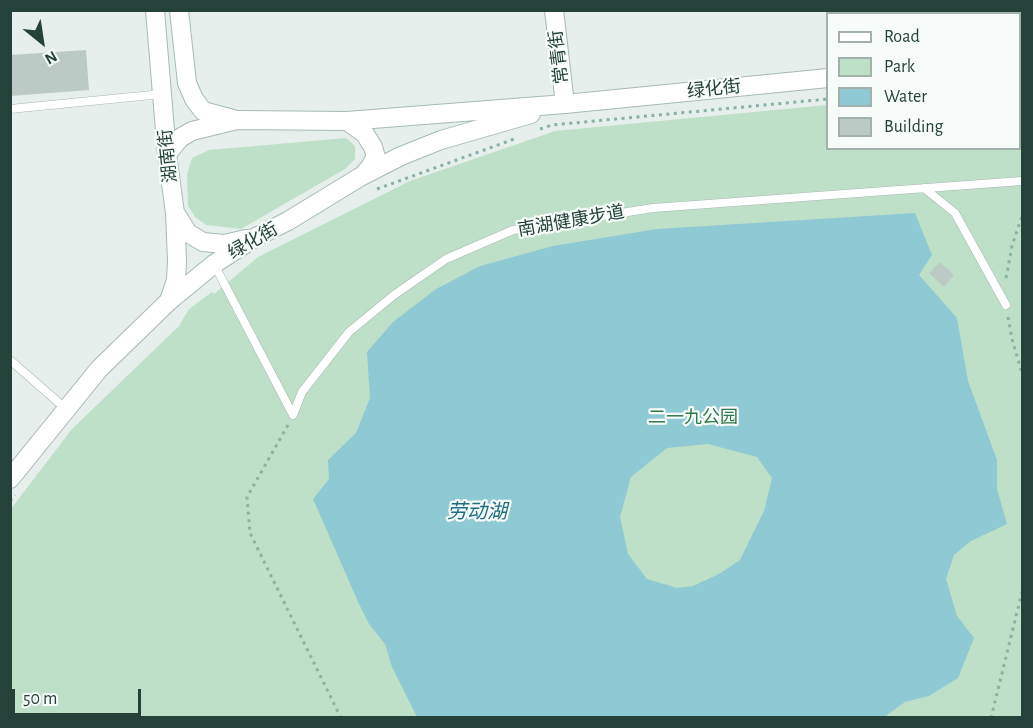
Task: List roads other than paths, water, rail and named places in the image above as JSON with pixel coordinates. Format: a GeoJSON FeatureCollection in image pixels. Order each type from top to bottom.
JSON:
{"type":"FeatureCollection","features":[{"type":"Feature","properties":{"kind":"main road","name":"湖南街"},"geometry":{"type":"LineString","coordinates":[[155,10],[167,154],[175,213],[176,280],[169,301]]}},
{"type":"Feature","properties":{"kind":"main road"},"geometry":{"type":"LineString","coordinates":[[179,10],[187,83],[194,99],[202,111],[237,120]]}},
{"type":"Feature","properties":{"kind":"main road","name":"常青街"},"geometry":{"type":"LineString","coordinates":[[554,10],[565,104]]}},
{"type":"Feature","properties":{"kind":"main road","name":"绿化街"},"geometry":{"type":"LineString","coordinates":[[167,154],[180,138],[192,131],[237,120],[347,121],[565,104],[826,78]]}},
{"type":"Feature","properties":{"kind":"main road","name":"绿化街"},"geometry":{"type":"LineString","coordinates":[[14,486],[66,409],[99,369],[169,301],[214,264],[256,237],[401,156],[441,140],[565,104]]}},
{"type":"Feature","properties":{"kind":"main road"},"geometry":{"type":"LineString","coordinates":[[347,121],[365,134],[376,157],[370,168],[360,177]]}},
{"type":"Feature","properties":{"kind":"main road"},"geometry":{"type":"LineString","coordinates":[[175,213],[188,233],[203,242],[225,244],[256,237]]}},
{"type":"Feature","properties":{"kind":"lane"},"geometry":{"type":"LineString","coordinates":[[10,108],[162,94]]}},
{"type":"Feature","properties":{"kind":"lane","name":"南湖健康步道"},"geometry":{"type":"LineString","coordinates":[[214,264],[293,415],[302,392],[349,332],[394,295],[446,259],[513,230],[652,208],[1023,181]]}},
{"type":"Feature","properties":{"kind":"lane"},"geometry":{"type":"LineString","coordinates":[[924,188],[955,213],[1006,305]]}},
{"type":"Feature","properties":{"kind":"lane"},"geometry":{"type":"LineString","coordinates":[[10,360],[66,409]]}},
{"type":"Feature","properties":{"kind":"water","name":"劳动湖"},"geometry":{"type":"Polygon","coordinates":[[[915,213],[932,255],[919,275],[957,318],[968,381],[997,460],[997,489],[1007,524],[971,541],[954,555],[946,579],[957,616],[974,638],[958,678],[929,696],[905,702],[884,717],[417,717],[392,667],[385,644],[369,624],[359,604],[313,499],[329,479],[328,460],[356,433],[370,398],[367,352],[393,322],[436,289],[480,266],[553,246],[657,229],[915,213]],[[708,444],[667,448],[631,477],[620,517],[628,554],[647,579],[677,588],[693,586],[719,574],[740,560],[764,511],[772,478],[757,457],[708,444]]]}},
{"type":"Feature","properties":{"kind":"park label","name":"二一九公园"},"geometry":{"type":"Point","coordinates":[693,418]}}]}
